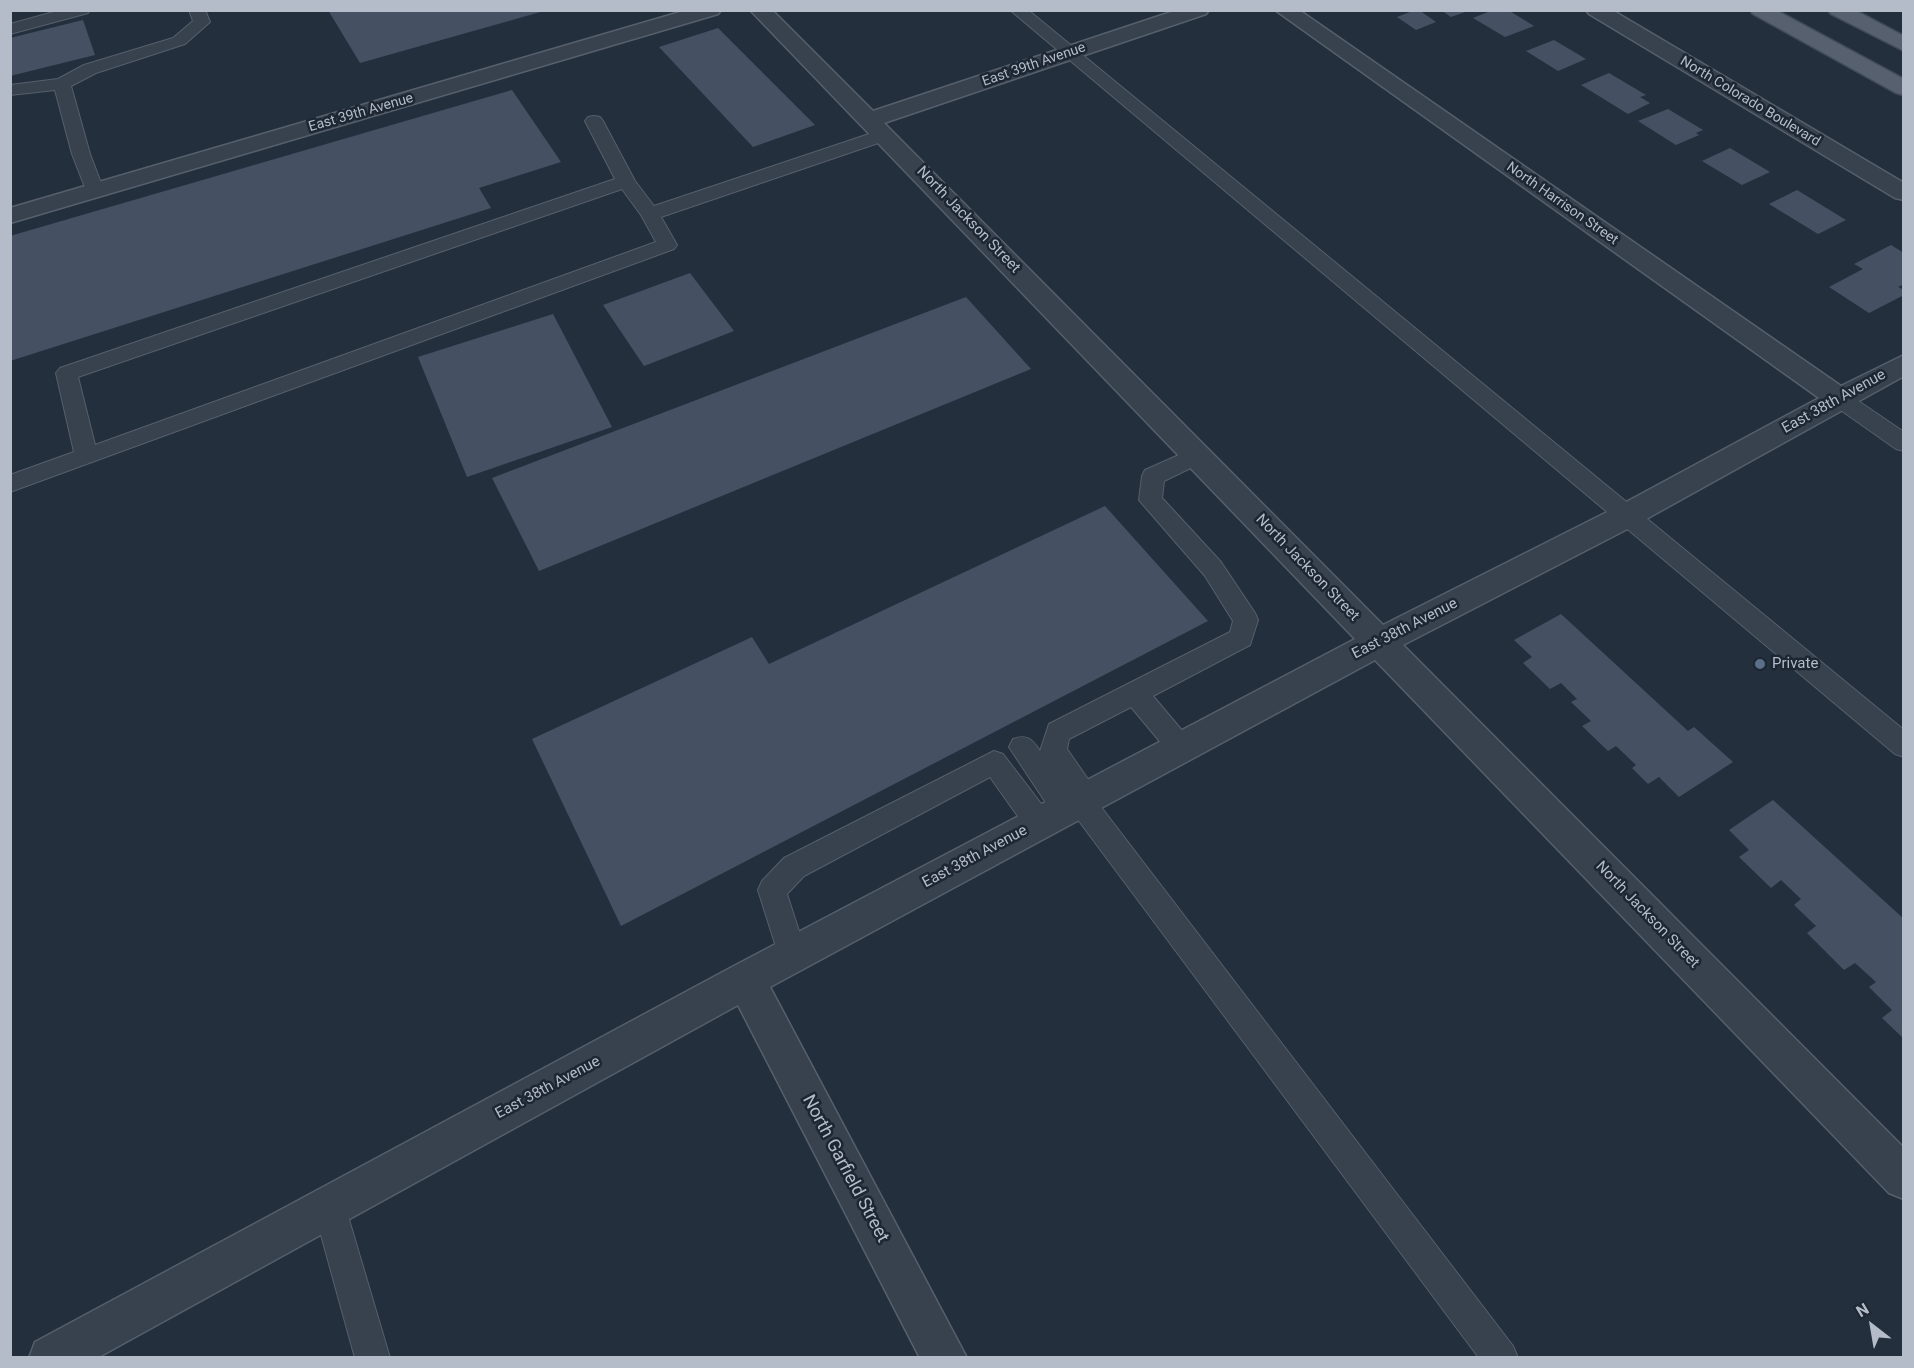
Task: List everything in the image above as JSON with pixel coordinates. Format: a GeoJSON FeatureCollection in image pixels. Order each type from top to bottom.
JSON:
{"type":"FeatureCollection","features":[{"type":"Feature","properties":{"kind":"main road"},"geometry":{"type":"LineString","coordinates":[[1760,10],[1904,88]]}},
{"type":"Feature","properties":{"kind":"main road"},"geometry":{"type":"LineString","coordinates":[[1838,10],[1904,45]]}},
{"type":"Feature","properties":{"kind":"street","name":"East 39th Avenue"},"geometry":{"type":"LineString","coordinates":[[10,216],[711,10]]}},
{"type":"Feature","properties":{"kind":"street","name":"North Jackson Street"},"geometry":{"type":"LineString","coordinates":[[760,10],[1904,1178]]}},
{"type":"Feature","properties":{"kind":"street","name":"East 39th Avenue"},"geometry":{"type":"LineString","coordinates":[[877,128],[1069,54],[1199,10]]}},
{"type":"Feature","properties":{"kind":"street","name":"North Harrison Street"},"geometry":{"type":"LineString","coordinates":[[1285,10],[1840,399]]}},
{"type":"Feature","properties":{"kind":"street","name":"North Colorado Boulevard"},"geometry":{"type":"LineString","coordinates":[[1596,10],[1904,193]]}},
{"type":"Feature","properties":{"kind":"street","name":"East 38th Avenue"},"geometry":{"type":"LineString","coordinates":[[51,1358],[746,980],[1379,642],[1628,514],[1904,364]]}},
{"type":"Feature","properties":{"kind":"street","name":"North Garfield Street"},"geometry":{"type":"LineString","coordinates":[[746,980],[945,1358]]}},
{"type":"Feature","properties":{"kind":"lane"},"geometry":{"type":"LineString","coordinates":[[10,29],[82,10]]}},
{"type":"Feature","properties":{"kind":"lane"},"geometry":{"type":"LineString","coordinates":[[10,90],[62,84],[90,69],[179,41],[202,22],[197,10]]}},
{"type":"Feature","properties":{"kind":"lane"},"geometry":{"type":"LineString","coordinates":[[1018,10],[1628,514],[1904,746]]}},
{"type":"Feature","properties":{"kind":"lane"},"geometry":{"type":"LineString","coordinates":[[62,84],[81,154],[94,191]]}},
{"type":"Feature","properties":{"kind":"lane"},"geometry":{"type":"LineString","coordinates":[[10,484],[667,245],[650,214],[626,182],[594,121]]}},
{"type":"Feature","properties":{"kind":"lane"},"geometry":{"type":"LineString","coordinates":[[650,214],[877,128]]}},
{"type":"Feature","properties":{"kind":"lane"},"geometry":{"type":"LineString","coordinates":[[86,455],[68,373],[626,182]]}},
{"type":"Feature","properties":{"kind":"lane"},"geometry":{"type":"LineString","coordinates":[[1840,399],[1904,443]]}},
{"type":"Feature","properties":{"kind":"lane"},"geometry":{"type":"LineString","coordinates":[[1068,808],[1053,751],[1058,732],[1241,638],[1246,620],[1212,569],[1150,500],[1153,476],[1197,454]]}},
{"type":"Feature","properties":{"kind":"lane"},"geometry":{"type":"LineString","coordinates":[[1135,693],[1181,748]]}},
{"type":"Feature","properties":{"kind":"lane"},"geometry":{"type":"LineString","coordinates":[[1022,747],[1501,1358]]}},
{"type":"Feature","properties":{"kind":"lane"},"geometry":{"type":"LineString","coordinates":[[792,956],[772,890],[794,867],[994,762],[1068,808]]}},
{"type":"Feature","properties":{"kind":"lane"},"geometry":{"type":"LineString","coordinates":[[329,1206],[373,1358]]}},
{"type":"Feature","properties":{"kind":"building"},"geometry":{"type":"Polygon","coordinates":[[[328,10],[544,10],[544,11],[360,63],[328,10]]]}},
{"type":"Feature","properties":{"kind":"building"},"geometry":{"type":"Polygon","coordinates":[[[1419,10],[1436,22],[1416,30],[1397,17],[1419,10]]]}},
{"type":"Feature","properties":{"kind":"building"},"geometry":{"type":"Polygon","coordinates":[[[1441,10],[1468,10],[1468,11],[1451,17],[1441,10]]]}},
{"type":"Feature","properties":{"kind":"building"},"geometry":{"type":"Polygon","coordinates":[[[1493,10],[1508,10],[1534,26],[1505,37],[1473,18],[1493,10]]]}},
{"type":"Feature","properties":{"kind":"building"},"geometry":{"type":"Polygon","coordinates":[[[83,20],[95,55],[10,76],[10,38],[83,20]]]}},
{"type":"Feature","properties":{"kind":"building"},"geometry":{"type":"Polygon","coordinates":[[[718,28],[815,125],[753,147],[659,47],[718,28]]]}},
{"type":"Feature","properties":{"kind":"building"},"geometry":{"type":"Polygon","coordinates":[[[1554,40],[1586,59],[1558,71],[1526,51],[1554,40]]]}},
{"type":"Feature","properties":{"kind":"building"},"geometry":{"type":"Polygon","coordinates":[[[1609,73],[1646,95],[1640,97],[1650,103],[1628,114],[1581,85],[1609,73]]]}},
{"type":"Feature","properties":{"kind":"building"},"geometry":{"type":"Polygon","coordinates":[[[512,90],[561,162],[479,188],[491,208],[10,361],[10,236],[512,90]]]}},
{"type":"Feature","properties":{"kind":"building"},"geometry":{"type":"Polygon","coordinates":[[[1668,109],[1703,130],[1696,133],[1699,135],[1676,145],[1638,121],[1668,109]]]}},
{"type":"Feature","properties":{"kind":"building"},"geometry":{"type":"Polygon","coordinates":[[[1730,148],[1770,172],[1742,185],[1702,161],[1730,148]]]}},
{"type":"Feature","properties":{"kind":"building"},"geometry":{"type":"Polygon","coordinates":[[[1797,190],[1846,220],[1818,234],[1769,204],[1797,190]]]}},
{"type":"Feature","properties":{"kind":"building"},"geometry":{"type":"Polygon","coordinates":[[[1891,245],[1904,253],[1904,284],[1898,287],[1904,290],[1904,295],[1869,313],[1829,287],[1863,269],[1854,264],[1891,245]]]}},
{"type":"Feature","properties":{"kind":"building"},"geometry":{"type":"Polygon","coordinates":[[[690,273],[734,331],[644,366],[603,305],[690,273]]]}},
{"type":"Feature","properties":{"kind":"building"},"geometry":{"type":"Polygon","coordinates":[[[966,297],[1031,369],[539,571],[492,478],[966,297]]]}},
{"type":"Feature","properties":{"kind":"building"},"geometry":{"type":"Polygon","coordinates":[[[553,314],[612,427],[467,477],[418,357],[553,314]]]}},
{"type":"Feature","properties":{"kind":"building"},"geometry":{"type":"Polygon","coordinates":[[[1105,506],[1208,621],[621,926],[532,739],[752,637],[769,664],[1105,506]]]}},
{"type":"Feature","properties":{"kind":"building"},"geometry":{"type":"Polygon","coordinates":[[[1561,614],[1688,731],[1694,727],[1733,762],[1679,797],[1659,777],[1648,784],[1632,768],[1636,765],[1616,746],[1608,751],[1582,726],[1591,721],[1571,702],[1577,699],[1561,683],[1550,689],[1523,663],[1532,657],[1514,640],[1561,614]]]}},
{"type":"Feature","properties":{"kind":"building"},"geometry":{"type":"Polygon","coordinates":[[[1773,800],[1904,919],[1904,1039],[1882,1018],[1892,1010],[1869,987],[1876,982],[1855,963],[1844,970],[1807,933],[1816,926],[1794,905],[1801,899],[1781,880],[1771,888],[1739,857],[1749,850],[1729,830],[1773,800]]]}},
{"type":"Feature","properties":{"kind":"place","name":"Private"},"geometry":{"type":"Point","coordinates":[1760,664]}}]}
